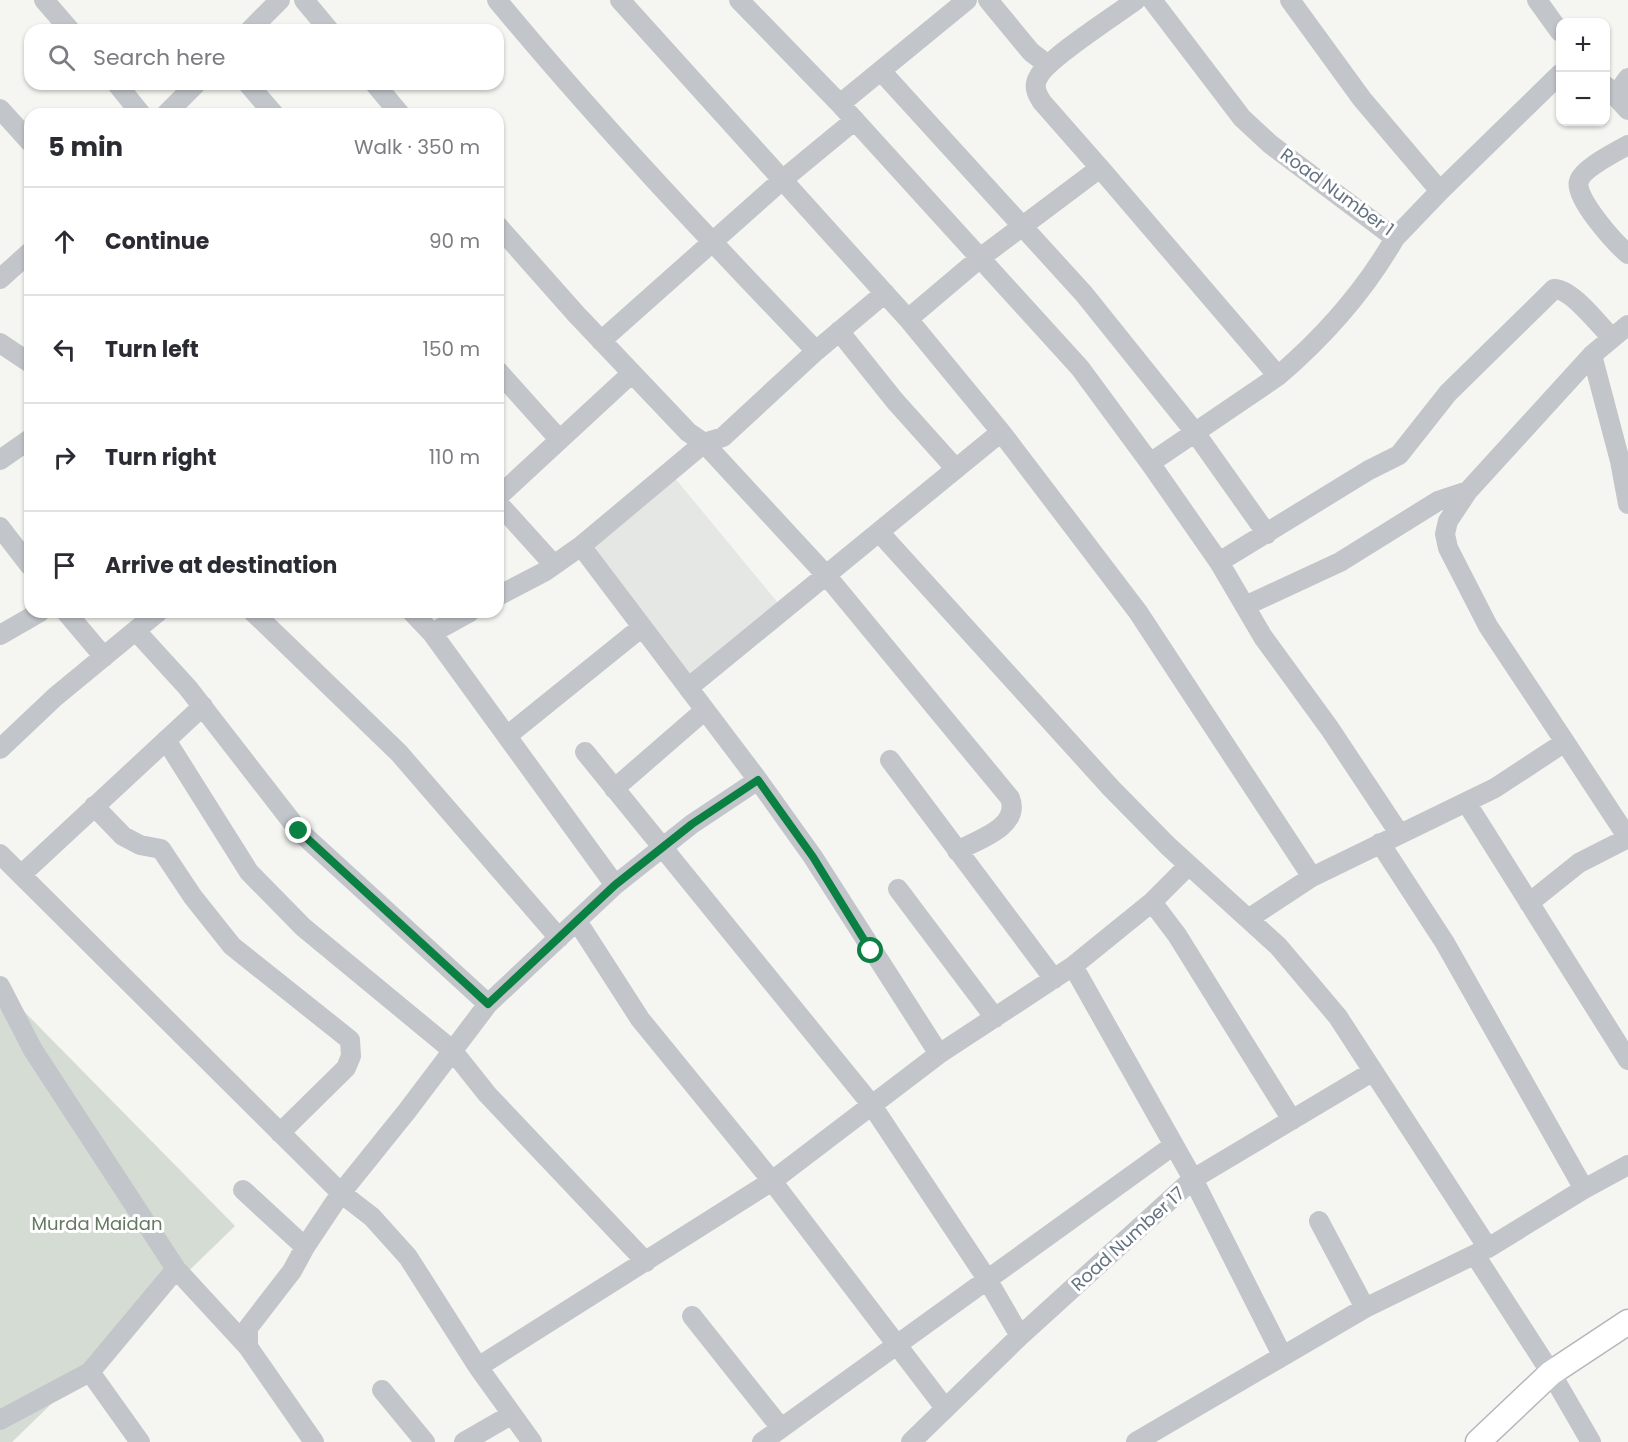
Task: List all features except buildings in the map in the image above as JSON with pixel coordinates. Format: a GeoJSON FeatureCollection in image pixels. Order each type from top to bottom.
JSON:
{"type":"FeatureCollection","features":[{"type":"Feature","properties":{"kind":"main road"},"geometry":{"type":"LineString","coordinates":[[1478,1442],[1551,1373],[1628,1322]]}},
{"type":"Feature","properties":{"kind":"street"},"geometry":{"type":"LineString","coordinates":[[44,0],[65,24]]}},
{"type":"Feature","properties":{"kind":"street"},"geometry":{"type":"LineString","coordinates":[[304,0],[324,24]]}},
{"type":"Feature","properties":{"kind":"street"},"geometry":{"type":"LineString","coordinates":[[496,0],[562,79],[712,243],[816,351]]}},
{"type":"Feature","properties":{"kind":"street"},"geometry":{"type":"LineString","coordinates":[[620,0],[908,319],[1000,432],[1138,612],[1312,877]]}},
{"type":"Feature","properties":{"kind":"street"},"geometry":{"type":"LineString","coordinates":[[739,0],[855,120],[1080,368],[1219,562],[1263,637],[1330,729],[1400,833]]}},
{"type":"Feature","properties":{"kind":"street"},"geometry":{"type":"LineString","coordinates":[[840,104],[967,0]]}},
{"type":"Feature","properties":{"kind":"street"},"geometry":{"type":"LineString","coordinates":[[988,0],[1031,52],[1048,64]]}},
{"type":"Feature","properties":{"kind":"street"},"geometry":{"type":"LineString","coordinates":[[1136,0],[1048,64],[1036,82],[1036,94],[1278,376]]}},
{"type":"Feature","properties":{"kind":"street","name":"Road Number 1"},"geometry":{"type":"LineString","coordinates":[[1152,0],[1242,118],[1270,144],[1395,238],[1556,78]]}},
{"type":"Feature","properties":{"kind":"street"},"geometry":{"type":"LineString","coordinates":[[1290,0],[1362,99],[1440,191]]}},
{"type":"Feature","properties":{"kind":"street"},"geometry":{"type":"LineString","coordinates":[[1537,0],[1556,26]]}},
{"type":"Feature","properties":{"kind":"street"},"geometry":{"type":"LineString","coordinates":[[255,24],[271,3]]}},
{"type":"Feature","properties":{"kind":"street"},"geometry":{"type":"LineString","coordinates":[[881,70],[1091,302],[1194,431],[1267,534]]}},
{"type":"Feature","properties":{"kind":"street"},"geometry":{"type":"LineString","coordinates":[[1616,97],[1628,78]]}},
{"type":"Feature","properties":{"kind":"street"},"geometry":{"type":"LineString","coordinates":[[122,90],[136,108]]}},
{"type":"Feature","properties":{"kind":"street"},"geometry":{"type":"LineString","coordinates":[[172,108],[190,90]]}},
{"type":"Feature","properties":{"kind":"street"},"geometry":{"type":"LineString","coordinates":[[253,90],[269,108]]}},
{"type":"Feature","properties":{"kind":"street"},"geometry":{"type":"LineString","coordinates":[[380,90],[395,108]]}},
{"type":"Feature","properties":{"kind":"street"},"geometry":{"type":"LineString","coordinates":[[0,109],[24,135]]}},
{"type":"Feature","properties":{"kind":"street"},"geometry":{"type":"LineString","coordinates":[[601,341],[783,180],[855,120]]}},
{"type":"Feature","properties":{"kind":"street"},"geometry":{"type":"LineString","coordinates":[[1628,145],[1585,172],[1578,182],[1579,191],[1585,202],[1611,238],[1628,254]]}},
{"type":"Feature","properties":{"kind":"street"},"geometry":{"type":"LineString","coordinates":[[908,319],[980,258],[1100,168]]}},
{"type":"Feature","properties":{"kind":"street"},"geometry":{"type":"LineString","coordinates":[[1150,463],[1278,376],[1312,347],[1353,303],[1395,238]]}},
{"type":"Feature","properties":{"kind":"street"},"geometry":{"type":"LineString","coordinates":[[504,239],[688,432],[704,443],[826,575],[1010,798],[1014,807],[1011,818],[1005,825],[957,851]]}},
{"type":"Feature","properties":{"kind":"street"},"geometry":{"type":"LineString","coordinates":[[0,279],[24,257]]}},
{"type":"Feature","properties":{"kind":"street"},"geometry":{"type":"LineString","coordinates":[[1219,562],[1369,470],[1399,455],[1448,393],[1554,290],[1564,291],[1573,298],[1611,338]]}},
{"type":"Feature","properties":{"kind":"street"},"geometry":{"type":"LineString","coordinates":[[504,593],[554,565],[581,546],[704,443],[723,436],[816,351],[885,293]]}},
{"type":"Feature","properties":{"kind":"street"},"geometry":{"type":"LineString","coordinates":[[1529,903],[1579,863],[1627,833],[1488,626],[1448,548],[1445,534],[1448,521],[1468,491],[1592,355],[1628,325]]}},
{"type":"Feature","properties":{"kind":"street"},"geometry":{"type":"LineString","coordinates":[[839,331],[956,469]]}},
{"type":"Feature","properties":{"kind":"street"},"geometry":{"type":"LineString","coordinates":[[0,343],[24,359]]}},
{"type":"Feature","properties":{"kind":"street"},"geometry":{"type":"LineString","coordinates":[[1592,355],[1620,461],[1628,504]]}},
{"type":"Feature","properties":{"kind":"street"},"geometry":{"type":"LineString","coordinates":[[504,491],[558,438],[632,373]]}},
{"type":"Feature","properties":{"kind":"street"},"geometry":{"type":"LineString","coordinates":[[504,378],[558,438]]}},
{"type":"Feature","properties":{"kind":"street"},"geometry":{"type":"LineString","coordinates":[[688,688],[1000,432]]}},
{"type":"Feature","properties":{"kind":"street"},"geometry":{"type":"LineString","coordinates":[[1245,606],[1340,562],[1438,501],[1468,491]]}},
{"type":"Feature","properties":{"kind":"street"},"geometry":{"type":"LineString","coordinates":[[504,510],[554,565]]}},
{"type":"Feature","properties":{"kind":"street"},"geometry":{"type":"LineString","coordinates":[[0,527],[24,558]]}},
{"type":"Feature","properties":{"kind":"street"},"geometry":{"type":"LineString","coordinates":[[879,532],[1111,788],[1189,865],[1278,946],[1338,1017],[1481,1252],[1591,1442]]}},
{"type":"Feature","properties":{"kind":"street"},"geometry":{"type":"LineString","coordinates":[[581,546],[758,780],[813,857],[939,1054]]}},
{"type":"Feature","properties":{"kind":"street"},"geometry":{"type":"LineString","coordinates":[[0,635],[30,618]]}},
{"type":"Feature","properties":{"kind":"street"},"geometry":{"type":"LineString","coordinates":[[71,618],[104,657]]}},
{"type":"Feature","properties":{"kind":"street"},"geometry":{"type":"LineString","coordinates":[[0,749],[55,697],[151,618]]}},
{"type":"Feature","properties":{"kind":"street"},"geometry":{"type":"LineString","coordinates":[[259,618],[399,753],[559,938]]}},
{"type":"Feature","properties":{"kind":"street"},"geometry":{"type":"LineString","coordinates":[[418,618],[432,633],[615,885]]}},
{"type":"Feature","properties":{"kind":"street"},"geometry":{"type":"LineString","coordinates":[[432,633],[459,618]]}},
{"type":"Feature","properties":{"kind":"street"},"geometry":{"type":"LineString","coordinates":[[507,736],[642,627]]}},
{"type":"Feature","properties":{"kind":"street"},"geometry":{"type":"LineString","coordinates":[[136,631],[202,706],[299,831],[488,1004]]}},
{"type":"Feature","properties":{"kind":"street"},"geometry":{"type":"LineString","coordinates":[[21,875],[202,706]]}},
{"type":"Feature","properties":{"kind":"street"},"geometry":{"type":"LineString","coordinates":[[614,789],[705,710]]}},
{"type":"Feature","properties":{"kind":"street"},"geometry":{"type":"LineString","coordinates":[[166,740],[249,872],[303,927],[452,1050],[538,1150],[646,1262]]}},
{"type":"Feature","properties":{"kind":"street"},"geometry":{"type":"LineString","coordinates":[[1248,919],[1312,877],[1494,788],[1565,742]]}},
{"type":"Feature","properties":{"kind":"street"},"geometry":{"type":"LineString","coordinates":[[585,753],[871,1104],[987,1280],[1020,1336]]}},
{"type":"Feature","properties":{"kind":"street"},"geometry":{"type":"LineString","coordinates":[[890,760],[1054,979]]}},
{"type":"Feature","properties":{"kind":"street"},"geometry":{"type":"LineString","coordinates":[[248,1347],[248,1328],[292,1271],[304,1246],[341,1193],[488,1004],[615,885],[662,847],[758,780]]}},
{"type":"Feature","properties":{"kind":"street"},"geometry":{"type":"LineString","coordinates":[[1466,802],[1628,1060]]}},
{"type":"Feature","properties":{"kind":"street"},"geometry":{"type":"LineString","coordinates":[[94,806],[123,836],[140,845],[161,849],[193,897],[232,945],[350,1040],[352,1048],[346,1068],[280,1133]]}},
{"type":"Feature","properties":{"kind":"street"},"geometry":{"type":"LineString","coordinates":[[1380,843],[1445,943],[1584,1189]]}},
{"type":"Feature","properties":{"kind":"street"},"geometry":{"type":"LineString","coordinates":[[0,854],[341,1193],[372,1217],[408,1257],[478,1367],[531,1442]]}},
{"type":"Feature","properties":{"kind":"street"},"geometry":{"type":"LineString","coordinates":[[478,1367],[772,1181],[939,1054],[1073,966],[1152,902],[1189,865]]}},
{"type":"Feature","properties":{"kind":"street"},"geometry":{"type":"LineString","coordinates":[[898,889],[995,1018]]}},
{"type":"Feature","properties":{"kind":"street"},"geometry":{"type":"LineString","coordinates":[[1152,902],[1183,943],[1292,1120]]}},
{"type":"Feature","properties":{"kind":"street"},"geometry":{"type":"LineString","coordinates":[[577,921],[640,1019],[772,1181],[945,1408]]}},
{"type":"Feature","properties":{"kind":"street"},"geometry":{"type":"LineString","coordinates":[[1073,966],[1193,1179],[1282,1355]]}},
{"type":"Feature","properties":{"kind":"street"},"geometry":{"type":"LineString","coordinates":[[0,986],[33,1050],[176,1269],[248,1347],[314,1442]]}},
{"type":"Feature","properties":{"kind":"street","name":"Road Number 17"},"geometry":{"type":"LineString","coordinates":[[911,1442],[1020,1336],[1193,1179],[1372,1072]]}},
{"type":"Feature","properties":{"kind":"street"},"geometry":{"type":"LineString","coordinates":[[762,1442],[1174,1145]]}},
{"type":"Feature","properties":{"kind":"street"},"geometry":{"type":"LineString","coordinates":[[1136,1442],[1365,1308],[1481,1252],[1628,1165]]}},
{"type":"Feature","properties":{"kind":"street"},"geometry":{"type":"LineString","coordinates":[[243,1190],[304,1246]]}},
{"type":"Feature","properties":{"kind":"street"},"geometry":{"type":"LineString","coordinates":[[1318,1221],[1365,1308]]}},
{"type":"Feature","properties":{"kind":"street"},"geometry":{"type":"LineString","coordinates":[[0,1420],[90,1372],[176,1269]]}},
{"type":"Feature","properties":{"kind":"street"},"geometry":{"type":"LineString","coordinates":[[692,1316],[781,1428]]}},
{"type":"Feature","properties":{"kind":"street"},"geometry":{"type":"LineString","coordinates":[[90,1372],[140,1442]]}},
{"type":"Feature","properties":{"kind":"street"},"geometry":{"type":"LineString","coordinates":[[382,1390],[424,1442]]}},
{"type":"Feature","properties":{"kind":"street"},"geometry":{"type":"LineString","coordinates":[[464,1442],[511,1415]]}},
{"type":"Feature","properties":{"kind":"shaded area"},"geometry":{"type":"Polygon","coordinates":[[[674,477],[778,603],[690,677],[588,551],[674,477]]]}},
{"type":"Feature","properties":{"kind":"green space","name":"Murda Maidan"},"geometry":{"type":"Polygon","coordinates":[[[0,987],[235,1226],[12,1442],[0,1442],[0,987]]]}},
{"type":"Feature","properties":{"kind":"route"},"geometry":{"type":"LineString","coordinates":[[299,831],[328,860],[389,912],[488,1004],[615,885],[692,824],[758,780],[813,857],[871,951]]}}]}
